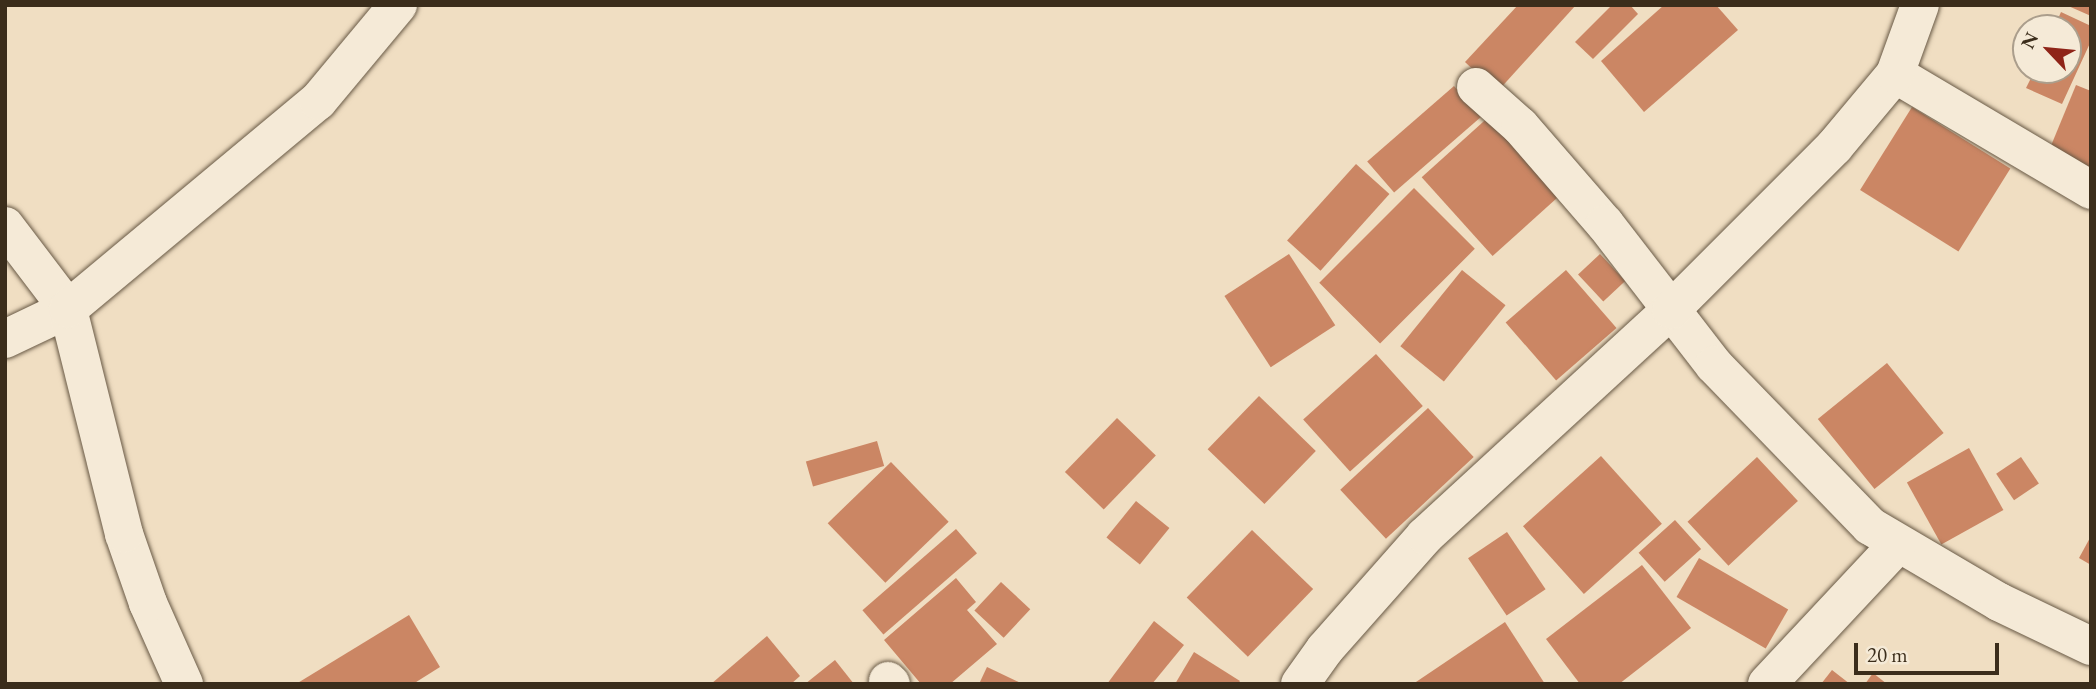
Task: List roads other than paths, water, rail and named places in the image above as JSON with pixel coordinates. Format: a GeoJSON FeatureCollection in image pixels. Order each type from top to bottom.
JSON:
{"type":"FeatureCollection","features":[{"type":"Feature","properties":{"kind":"street"},"geometry":{"type":"LineString","coordinates":[[5,339],[68,309],[318,101],[398,5]]}},
{"type":"Feature","properties":{"kind":"street"},"geometry":{"type":"LineString","coordinates":[[1300,684],[1325,649],[1425,536],[1671,310],[1833,147],[1895,74],[1920,5]]}},
{"type":"Feature","properties":{"kind":"street"},"geometry":{"type":"LineString","coordinates":[[1895,74],[2091,190]]}},
{"type":"Feature","properties":{"kind":"street"},"geometry":{"type":"LineString","coordinates":[[1476,87],[1520,126],[1605,223],[1671,310],[1764,421],[1870,526],[1897,545],[1999,603],[2091,646]]}},
{"type":"Feature","properties":{"kind":"street"},"geometry":{"type":"LineString","coordinates":[[5,226],[68,309],[124,534],[148,603],[184,684]]}},
{"type":"Feature","properties":{"kind":"street"},"geometry":{"type":"LineString","coordinates":[[1767,684],[1897,545]]}}]}
